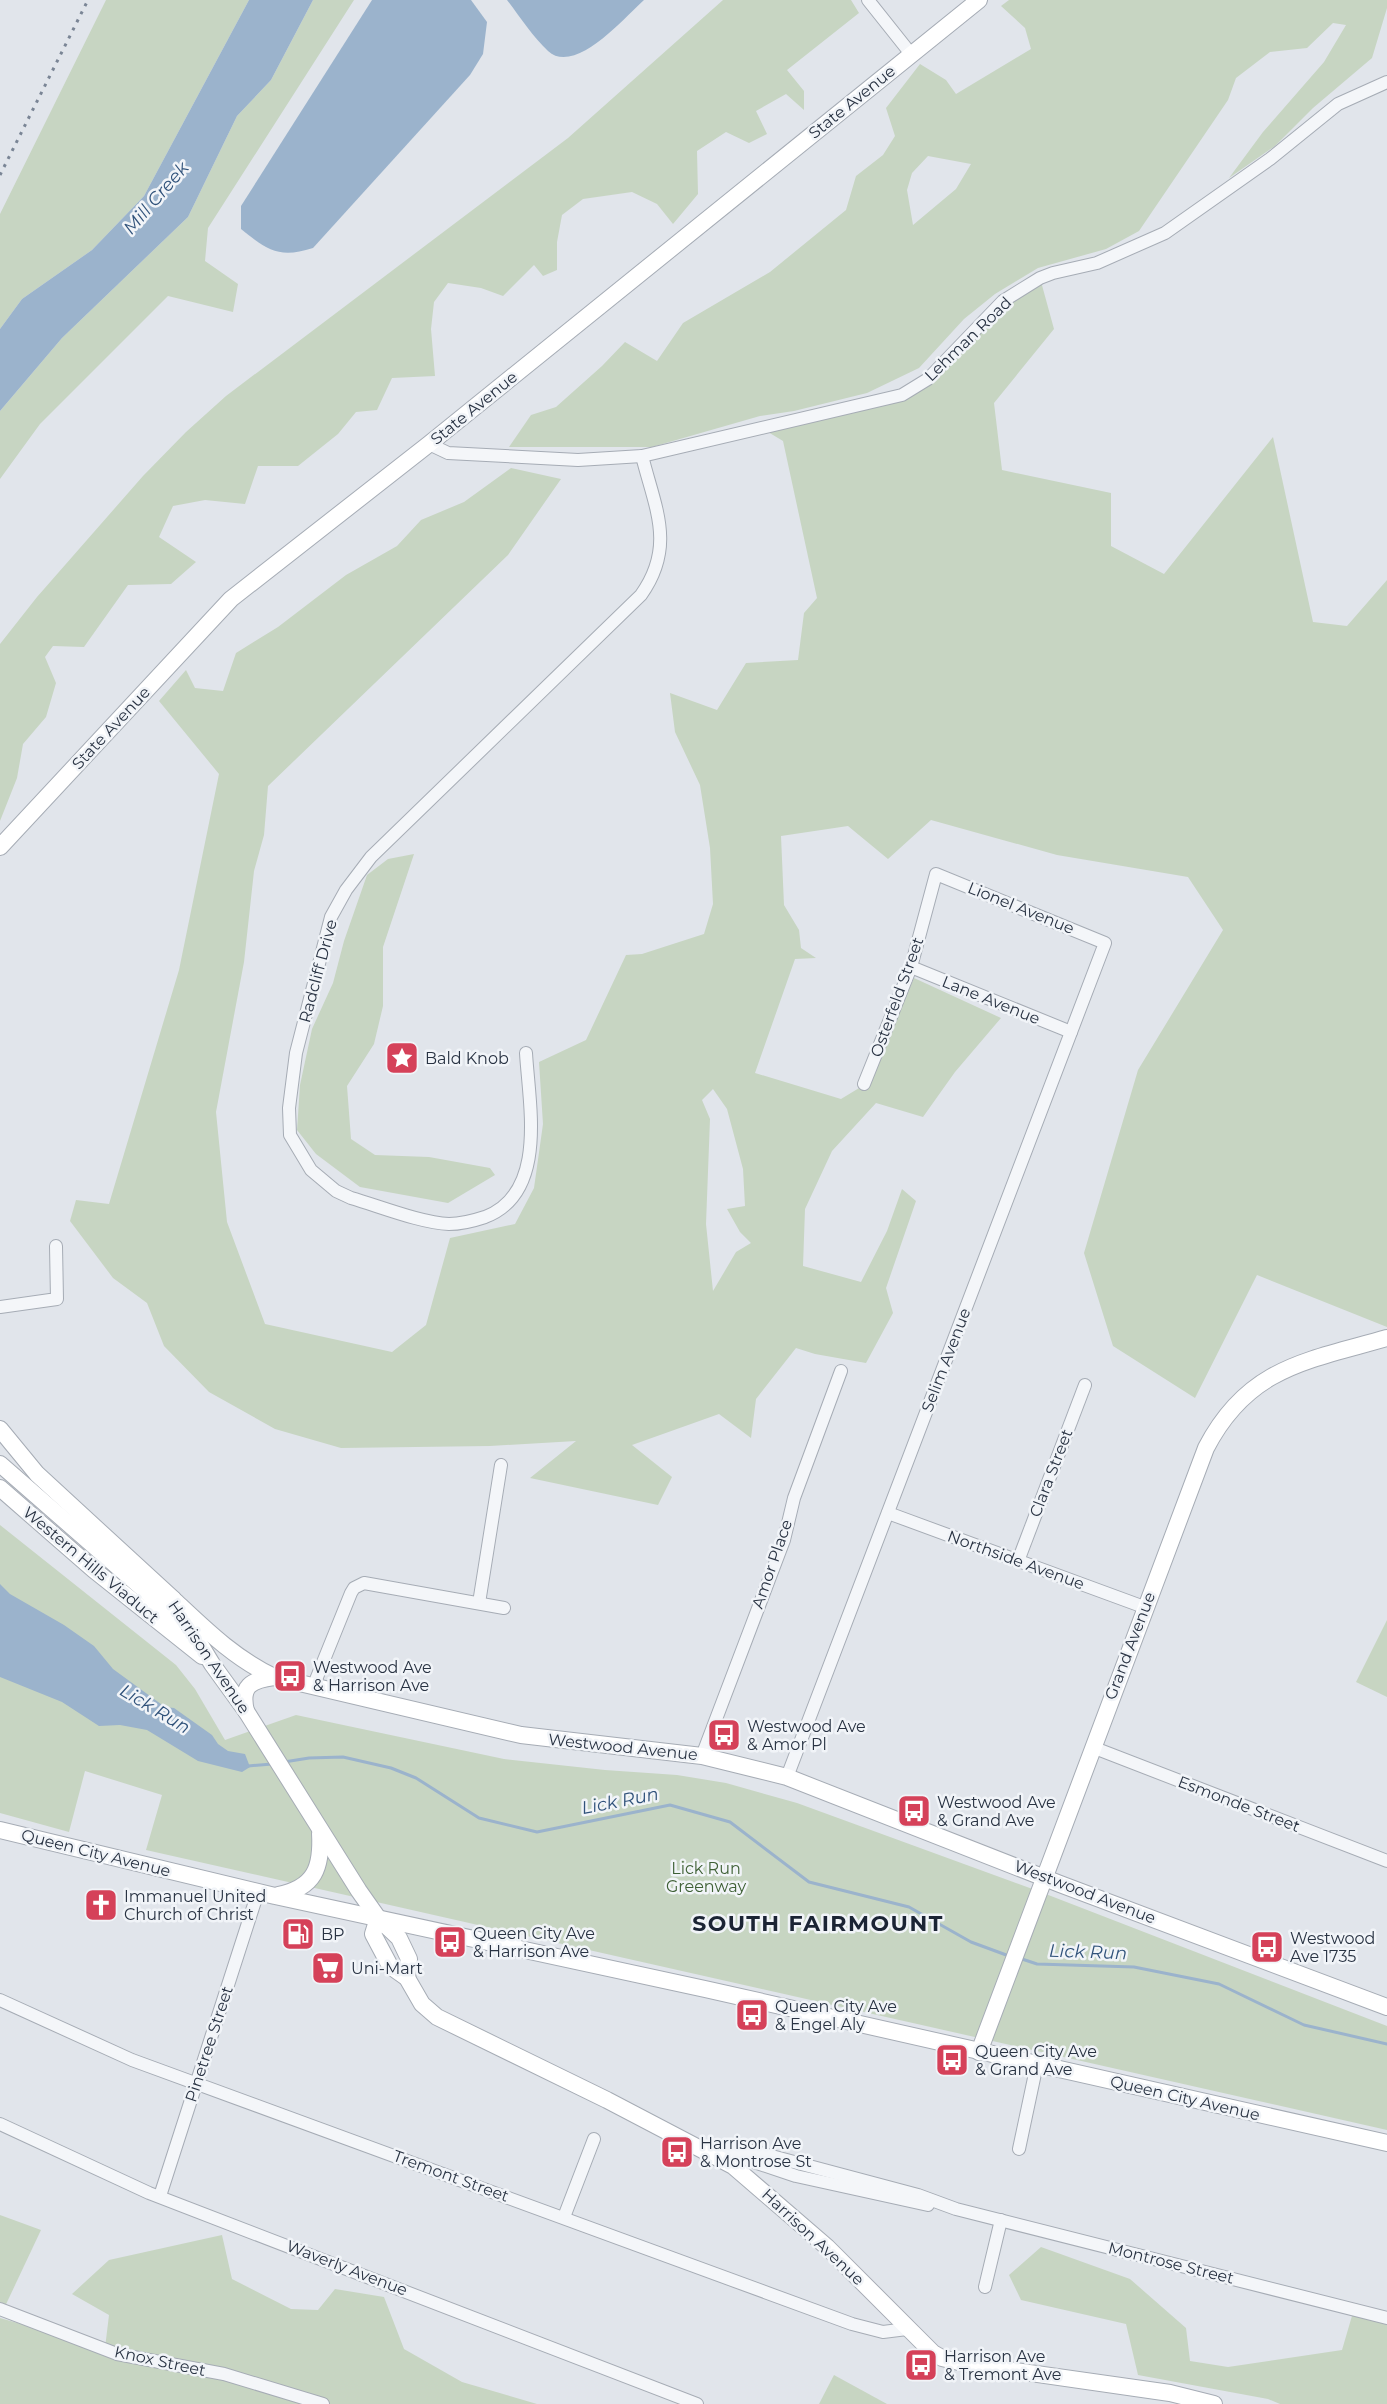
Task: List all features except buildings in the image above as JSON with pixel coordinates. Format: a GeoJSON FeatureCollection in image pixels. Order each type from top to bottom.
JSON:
{"type":"FeatureCollection","features":[{"type":"Feature","properties":{"kind":"main road","name":"State Avenue"},"geometry":{"type":"LineString","coordinates":[[0,847],[231,598],[429,444],[979,0]]}},
{"type":"Feature","properties":{"kind":"main road","name":"Grand Avenue"},"geometry":{"type":"LineString","coordinates":[[979,2052],[1144,1607],[1206,1448],[1230,1409],[1245,1394],[1280,1371],[1387,1338]]}},
{"type":"Feature","properties":{"kind":"main road","name":"Harrison Avenue"},"geometry":{"type":"LineString","coordinates":[[0,1429],[36,1474],[173,1599],[212,1664],[246,1711],[320,1832],[378,1918],[373,1934],[390,1966],[406,1978],[423,2005],[453,2026],[607,2100],[733,2166],[801,2224],[933,2353],[957,2362],[1170,2393],[1214,2404]]}},
{"type":"Feature","properties":{"kind":"main road"},"geometry":{"type":"LineString","coordinates":[[0,1446],[36,1474]]}},
{"type":"Feature","properties":{"kind":"main road"},"geometry":{"type":"LineString","coordinates":[[0,1464],[192,1632]]}},
{"type":"Feature","properties":{"kind":"main road","name":"Western Hills Viaduct"},"geometry":{"type":"LineString","coordinates":[[0,1488],[93,1570],[212,1664]]}},
{"type":"Feature","properties":{"kind":"main road","name":"Westwood Avenue"},"geometry":{"type":"LineString","coordinates":[[173,1599],[232,1653],[251,1666],[274,1677],[521,1735],[702,1756],[787,1777],[1387,2007]]}},
{"type":"Feature","properties":{"kind":"main road"},"geometry":{"type":"LineString","coordinates":[[246,1711],[243,1698],[248,1686],[257,1679],[274,1677]]}},
{"type":"Feature","properties":{"kind":"main road","name":"Queen City Avenue"},"geometry":{"type":"LineString","coordinates":[[0,1830],[266,1894],[705,1989],[1387,2143]]}},
{"type":"Feature","properties":{"kind":"main road"},"geometry":{"type":"LineString","coordinates":[[266,1894],[300,1888],[314,1875],[321,1856],[320,1832]]}},
{"type":"Feature","properties":{"kind":"street"},"geometry":{"type":"LineString","coordinates":[[868,0],[911,54]]}},
{"type":"Feature","properties":{"kind":"street","name":"Lehman Road"},"geometry":{"type":"LineString","coordinates":[[429,444],[448,453],[578,460],[642,456],[887,399],[916,388],[928,379],[1003,301],[1040,278],[1097,263],[1166,233],[1270,159],[1320,116],[1338,104],[1387,82]]}},
{"type":"Feature","properties":{"kind":"street","name":"Radcliff Drive"},"geometry":{"type":"LineString","coordinates":[[526,1053],[531,1133],[528,1165],[512,1198],[499,1211],[483,1218],[447,1224],[351,1198],[336,1191],[311,1170],[290,1135],[290,1108],[296,1053],[332,917],[346,890],[371,857],[641,595],[651,582],[657,567],[662,536],[642,456]]}},
{"type":"Feature","properties":{"kind":"street","name":"Lionel Avenue"},"geometry":{"type":"LineString","coordinates":[[936,874],[1105,943]]}},
{"type":"Feature","properties":{"kind":"street","name":"Osterfeld Street"},"geometry":{"type":"LineString","coordinates":[[864,1084],[911,968],[936,874]]}},
{"type":"Feature","properties":{"kind":"street","name":"Selim Avenue"},"geometry":{"type":"LineString","coordinates":[[787,1777],[1105,943]]}},
{"type":"Feature","properties":{"kind":"street","name":"Lane Avenue"},"geometry":{"type":"LineString","coordinates":[[911,968],[1071,1032]]}},
{"type":"Feature","properties":{"kind":"street"},"geometry":{"type":"LineString","coordinates":[[0,1307],[57,1299],[56,1246]]}},
{"type":"Feature","properties":{"kind":"street","name":"Amor Place"},"geometry":{"type":"LineString","coordinates":[[702,1756],[784,1540],[794,1498],[841,1371]]}},
{"type":"Feature","properties":{"kind":"street","name":"Clara Street"},"geometry":{"type":"LineString","coordinates":[[1018,1561],[1085,1385]]}},
{"type":"Feature","properties":{"kind":"street"},"geometry":{"type":"LineString","coordinates":[[478,1603],[501,1466]]}},
{"type":"Feature","properties":{"kind":"street","name":"Northside Avenue"},"geometry":{"type":"LineString","coordinates":[[888,1513],[1144,1607]]}},
{"type":"Feature","properties":{"kind":"street"},"geometry":{"type":"LineString","coordinates":[[313,1687],[351,1593],[359,1585],[370,1582],[504,1608]]}},
{"type":"Feature","properties":{"kind":"street","name":"Esmonde Street"},"geometry":{"type":"LineString","coordinates":[[1092,1747],[1387,1861]]}},
{"type":"Feature","properties":{"kind":"street","name":"Pinetree Street"},"geometry":{"type":"LineString","coordinates":[[160,2196],[197,2083],[266,1894]]}},
{"type":"Feature","properties":{"kind":"street","name":"Tremont Street"},"geometry":{"type":"LineString","coordinates":[[0,2000],[110,2052],[852,2324],[884,2332],[907,2329]]}},
{"type":"Feature","properties":{"kind":"street"},"geometry":{"type":"LineString","coordinates":[[1019,2149],[1037,2064]]}},
{"type":"Feature","properties":{"kind":"street","name":"Waverly Avenue"},"geometry":{"type":"LineString","coordinates":[[0,2124],[160,2196],[697,2404]]}},
{"type":"Feature","properties":{"kind":"street"},"geometry":{"type":"LineString","coordinates":[[564,2217],[594,2139]]}},
{"type":"Feature","properties":{"kind":"street","name":"Montrose Street"},"geometry":{"type":"LineString","coordinates":[[711,2153],[730,2146],[749,2150],[918,2195],[956,2209],[1387,2318]]}},
{"type":"Feature","properties":{"kind":"street"},"geometry":{"type":"LineString","coordinates":[[985,2287],[1001,2220]]}},
{"type":"Feature","properties":{"kind":"street","name":"Knox Street"},"geometry":{"type":"LineString","coordinates":[[0,2309],[117,2354],[224,2374],[323,2404]]}},
{"type":"Feature","properties":{"kind":"green space"},"geometry":{"type":"Polygon","coordinates":[[[106,0],[249,0],[144,196],[92,250],[22,299],[0,329],[0,214],[106,0]]]}},
{"type":"Feature","properties":{"kind":"green space"},"geometry":{"type":"Polygon","coordinates":[[[313,0],[354,0],[208,228],[205,261],[238,284],[233,312],[168,296],[40,424],[0,479],[0,411],[62,338],[188,217],[237,116],[271,80],[313,0]]]}},
{"type":"Feature","properties":{"kind":"green space"},"geometry":{"type":"Polygon","coordinates":[[[723,0],[851,0],[859,13],[787,70],[804,91],[804,110],[786,94],[756,111],[767,134],[749,143],[726,132],[697,151],[698,194],[673,224],[657,204],[632,192],[583,199],[562,215],[557,242],[557,270],[543,276],[534,265],[503,296],[481,288],[448,283],[434,302],[431,329],[435,376],[392,378],[377,410],[356,412],[338,434],[298,466],[258,466],[245,504],[205,500],[173,506],[159,537],[196,562],[171,584],[128,585],[84,647],[53,646],[45,657],[56,683],[46,717],[23,744],[17,778],[0,821],[0,644],[37,597],[143,476],[186,432],[226,396],[568,138],[723,0]]]}},
{"type":"Feature","properties":{"kind":"green space"},"geometry":{"type":"Polygon","coordinates":[[[1009,0],[1387,0],[1387,8],[1372,58],[1313,108],[1275,146],[1229,178],[1263,132],[1324,62],[1346,25],[1333,23],[1307,48],[1270,52],[1236,78],[1228,100],[1139,231],[1106,249],[1038,268],[995,294],[964,319],[919,368],[867,393],[794,411],[760,416],[652,447],[509,447],[531,415],[556,407],[625,342],[657,361],[683,323],[770,272],[846,210],[856,176],[883,155],[895,136],[886,108],[920,64],[946,80],[956,94],[1031,49],[1025,28],[1001,6],[1009,0]],[[928,156],[912,173],[907,190],[913,225],[956,189],[971,164],[928,156]]]}},
{"type":"Feature","properties":{"kind":"green space"},"geometry":{"type":"Polygon","coordinates":[[[1040,278],[1054,329],[994,403],[1002,470],[1111,493],[1111,546],[1164,574],[1273,437],[1313,622],[1347,626],[1387,580],[1387,1327],[1257,1275],[1195,1398],[1113,1346],[1084,1253],[1138,1070],[1223,930],[1188,877],[1057,855],[931,820],[888,859],[848,826],[781,836],[784,905],[799,930],[801,948],[816,958],[795,959],[755,1073],[841,1099],[869,1082],[914,978],[1001,1018],[955,1072],[923,1117],[876,1103],[832,1151],[805,1209],[803,1266],[861,1282],[887,1231],[902,1189],[916,1201],[886,1288],[893,1313],[866,1363],[815,1354],[796,1348],[756,1399],[751,1438],[719,1414],[632,1445],[672,1477],[658,1505],[530,1478],[576,1441],[490,1446],[341,1448],[275,1429],[209,1392],[164,1346],[147,1303],[113,1278],[70,1221],[76,1200],[109,1204],[179,970],[219,774],[159,701],[186,670],[195,688],[223,691],[236,653],[278,627],[346,575],[397,546],[421,520],[464,502],[511,468],[561,479],[508,555],[268,786],[264,835],[254,871],[244,962],[216,1112],[227,1222],[265,1324],[392,1352],[426,1325],[450,1238],[515,1224],[534,1188],[543,1124],[539,1062],[586,1040],[626,955],[642,954],[704,934],[713,904],[710,848],[700,785],[675,732],[670,693],[717,710],[746,663],[798,660],[804,613],[817,598],[783,441],[763,429],[902,395],[975,329],[1040,278]],[[713,1089],[702,1100],[710,1119],[706,1224],[713,1291],[736,1252],[751,1243],[740,1232],[727,1209],[745,1206],[743,1169],[727,1109],[713,1089]]]}},
{"type":"Feature","properties":{"kind":"green space"},"geometry":{"type":"Polygon","coordinates":[[[414,854],[383,947],[383,1006],[374,1044],[347,1086],[351,1139],[375,1155],[429,1157],[490,1168],[495,1175],[448,1203],[360,1187],[316,1154],[297,1130],[300,1085],[312,1029],[333,983],[344,941],[367,875],[388,859],[414,854]]]}},
{"type":"Feature","properties":{"kind":"green space","name":"Lick Run Greenway"},"geometry":{"type":"Polygon","coordinates":[[[0,1525],[176,1665],[195,1689],[225,1740],[296,1715],[504,1759],[677,1775],[726,1783],[797,1803],[1038,1891],[1387,2026],[1387,2130],[146,1850],[162,1795],[85,1771],[69,1832],[0,1813],[0,1525]]]}},
{"type":"Feature","properties":{"kind":"green space"},"geometry":{"type":"Polygon","coordinates":[[[1387,1620],[1387,1697],[1356,1682],[1387,1620]]]}},
{"type":"Feature","properties":{"kind":"green space"},"geometry":{"type":"Polygon","coordinates":[[[0,2215],[41,2230],[0,2317],[0,2215]]]}},
{"type":"Feature","properties":{"kind":"green space"},"geometry":{"type":"Polygon","coordinates":[[[222,2235],[232,2279],[291,2309],[318,2310],[335,2289],[384,2297],[404,2349],[462,2382],[537,2404],[0,2404],[0,2318],[105,2348],[109,2315],[72,2294],[109,2260],[222,2235]]]}},
{"type":"Feature","properties":{"kind":"green space"},"geometry":{"type":"Polygon","coordinates":[[[1041,2247],[1130,2279],[1186,2328],[1190,2361],[1228,2367],[1342,2350],[1354,2309],[1387,2318],[1387,2404],[1280,2404],[1268,2399],[1138,2375],[1126,2324],[1021,2300],[1009,2275],[1041,2247]]]}},
{"type":"Feature","properties":{"kind":"green space"},"geometry":{"type":"Polygon","coordinates":[[[834,2375],[887,2404],[819,2404],[834,2375]]]}},
{"type":"Feature","properties":{"kind":"water","name":"Mill Creek"},"geometry":{"type":"Polygon","coordinates":[[[249,0],[313,0],[271,80],[237,116],[188,217],[62,338],[0,411],[0,329],[22,299],[92,250],[144,196],[249,0]]]}},
{"type":"Feature","properties":{"kind":"water"},"geometry":{"type":"Polygon","coordinates":[[[372,0],[471,0],[487,22],[483,54],[470,75],[313,248],[291,253],[274,251],[241,229],[241,206],[372,0]]]}},
{"type":"Feature","properties":{"kind":"water"},"geometry":{"type":"Polygon","coordinates":[[[507,0],[644,0],[599,41],[572,56],[559,57],[542,45],[507,0]]]}},
{"type":"Feature","properties":{"kind":"water"},"geometry":{"type":"Polygon","coordinates":[[[0,1584],[10,1594],[64,1625],[94,1646],[113,1669],[165,1707],[174,1708],[212,1735],[218,1744],[228,1751],[245,1754],[250,1767],[242,1772],[198,1761],[147,1730],[120,1725],[99,1726],[62,1702],[0,1677],[0,1584]]]}},
{"type":"Feature","properties":{"kind":"waterway","name":"Lick Run"},"geometry":{"type":"LineString","coordinates":[[284,1762],[309,1758],[343,1757],[391,1768],[416,1778],[479,1818],[537,1832],[670,1805],[730,1822],[809,1882],[909,1907],[971,1942],[1009,1956]]}},
{"type":"Feature","properties":{"kind":"waterway","name":"Lick Run"},"geometry":{"type":"LineString","coordinates":[[248,1766],[272,1764]]}},
{"type":"Feature","properties":{"kind":"waterway","name":"Lick Run"},"geometry":{"type":"LineString","coordinates":[[1019,1958],[1037,1964],[1134,1967],[1219,1984],[1304,2025],[1387,2044]]}},
{"type":"Feature","properties":{"kind":"railway"},"geometry":{"type":"LineString","coordinates":[[0,175],[88,0]]}},
{"type":"Feature","properties":{"kind":"place","name":"Bald Knob"},"geometry":{"type":"Point","coordinates":[402,1058]}},
{"type":"Feature","properties":{"kind":"place","name":"Westwood Ave & Harrison Ave"},"geometry":{"type":"Point","coordinates":[290,1676]}},
{"type":"Feature","properties":{"kind":"place","name":"Westwood Ave & Amor Pl"},"geometry":{"type":"Point","coordinates":[724,1735]}},
{"type":"Feature","properties":{"kind":"place","name":"Westwood Ave & Grand Ave"},"geometry":{"type":"Point","coordinates":[914,1811]}},
{"type":"Feature","properties":{"kind":"place","name":"Immanuel United Church of Christ"},"geometry":{"type":"Point","coordinates":[101,1905]}},
{"type":"Feature","properties":{"kind":"place","name":"BP"},"geometry":{"type":"Point","coordinates":[298,1934]}},
{"type":"Feature","properties":{"kind":"place","name":"Queen City Ave & Harrison Ave"},"geometry":{"type":"Point","coordinates":[450,1942]}},
{"type":"Feature","properties":{"kind":"place","name":"Westwood Ave 1735"},"geometry":{"type":"Point","coordinates":[1267,1947]}},
{"type":"Feature","properties":{"kind":"place","name":"Uni-Mart"},"geometry":{"type":"Point","coordinates":[328,1968]}},
{"type":"Feature","properties":{"kind":"place","name":"Queen City Ave & Engel Aly"},"geometry":{"type":"Point","coordinates":[752,2015]}},
{"type":"Feature","properties":{"kind":"place","name":"Queen City Ave & Grand Ave"},"geometry":{"type":"Point","coordinates":[952,2060]}},
{"type":"Feature","properties":{"kind":"place","name":"Harrison Ave & Montrose St"},"geometry":{"type":"Point","coordinates":[677,2152]}},
{"type":"Feature","properties":{"kind":"place","name":"Harrison Ave & Tremont Ave"},"geometry":{"type":"Point","coordinates":[921,2365]}},
{"type":"Feature","properties":{"kind":"district","name":"SOUTH FAIRMOUNT"},"geometry":{"type":"Point","coordinates":[818,1923]}}]}
